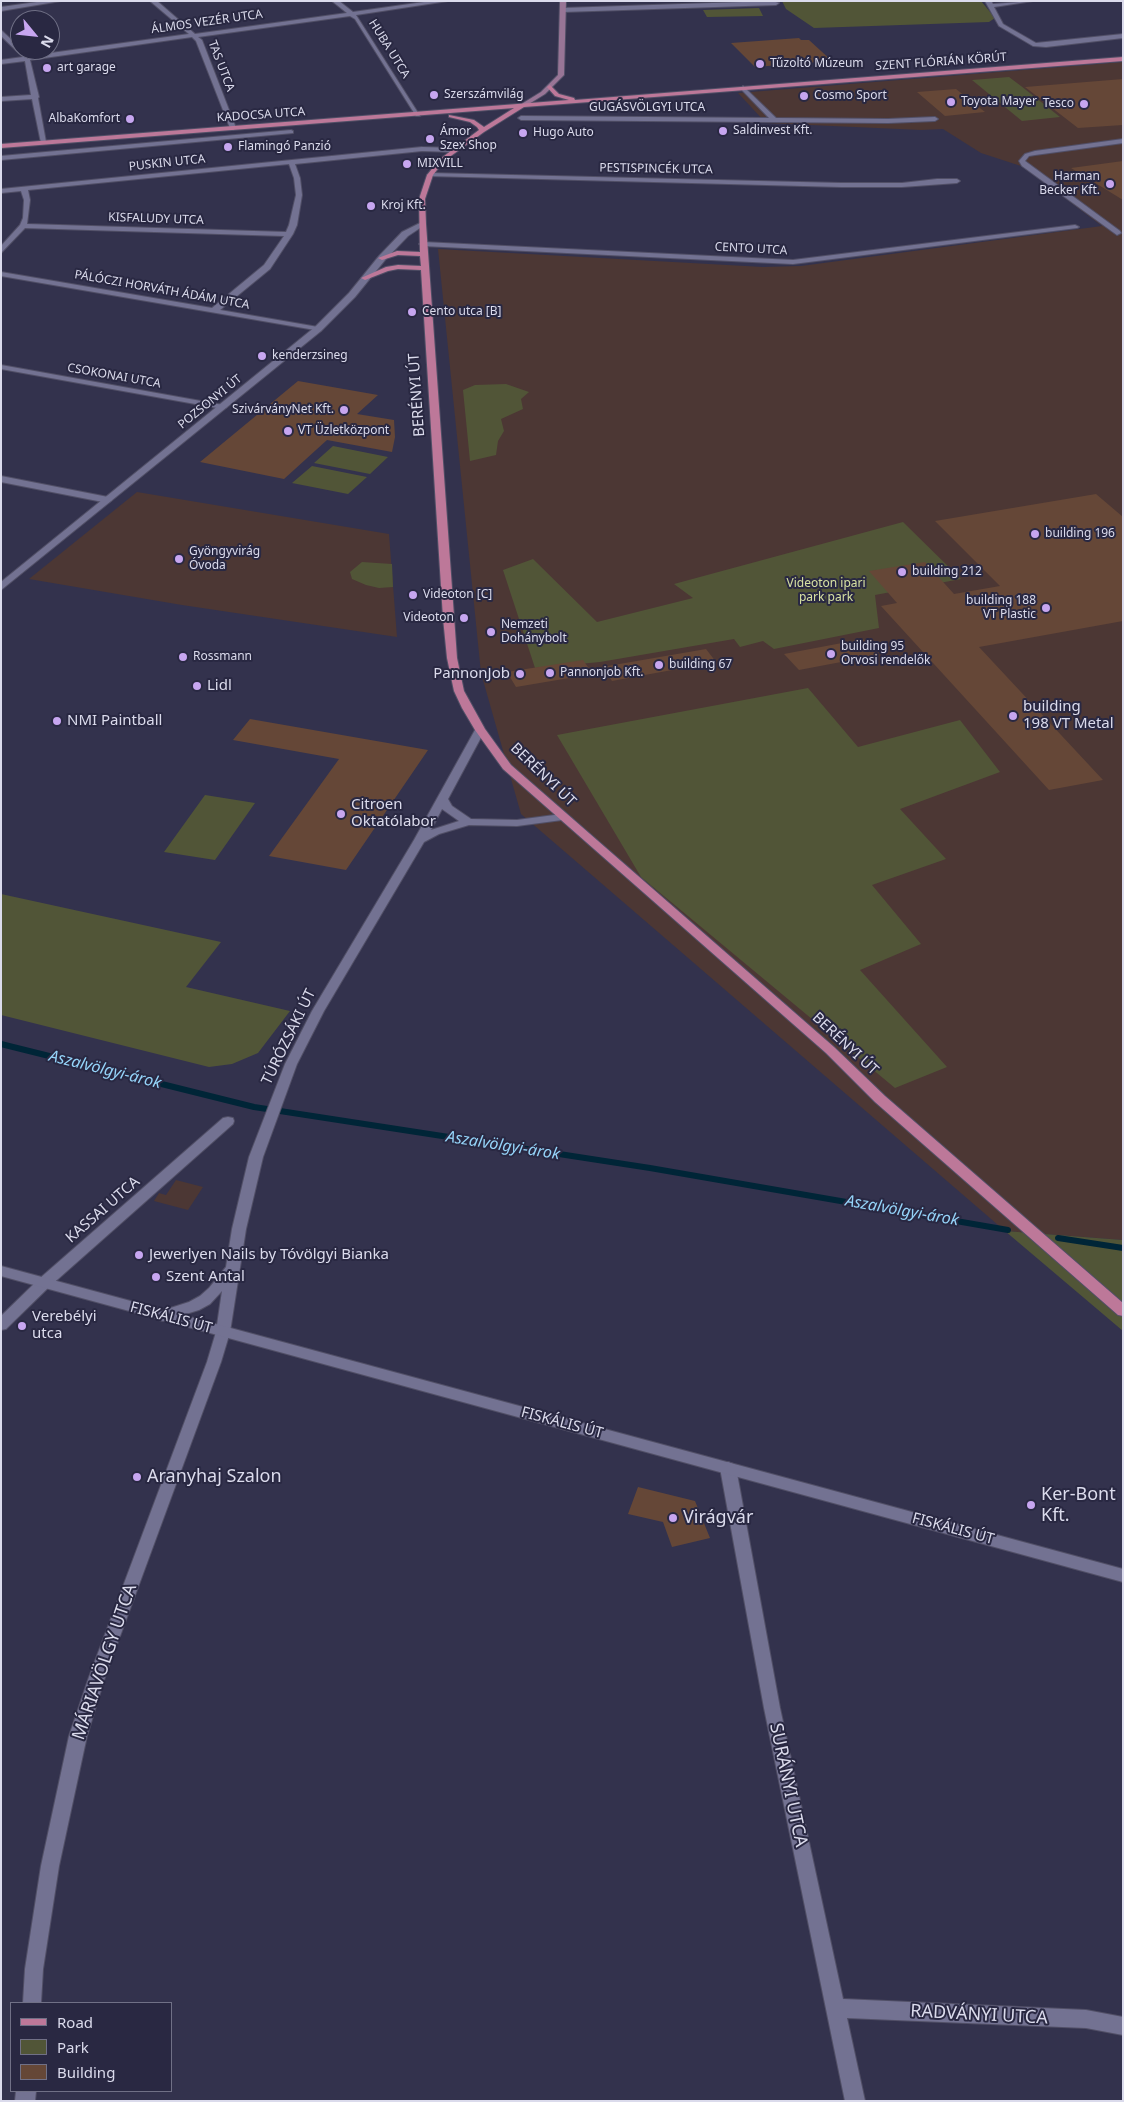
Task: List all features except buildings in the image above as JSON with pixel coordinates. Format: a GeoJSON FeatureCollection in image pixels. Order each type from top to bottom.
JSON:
{"type":"FeatureCollection","features":[{"type":"Feature","properties":{"kind":"main road","name":"BERÉNYI ÚT"},"geometry":{"type":"LineString","coordinates":[[564,1],[562,70],[557,81],[454,150],[430,175],[423,192],[422,224],[450,642],[459,691],[480,730],[507,767],[830,1050],[880,1099],[1123,1311]]}},
{"type":"Feature","properties":{"kind":"main road","name":"SZENT FLÓRIÁN KÖRÚT"},"geometry":{"type":"LineString","coordinates":[[522,106],[1123,59]]}},
{"type":"Feature","properties":{"kind":"main road"},"geometry":{"type":"LineString","coordinates":[[550,86],[557,95],[564,97],[609,100]]}},
{"type":"Feature","properties":{"kind":"main road","name":"KADOCSA UTCA"},"geometry":{"type":"LineString","coordinates":[[1,146],[522,106]]}},
{"type":"Feature","properties":{"kind":"main road"},"geometry":{"type":"LineString","coordinates":[[433,114],[472,121],[480,126],[482,131]]}},
{"type":"Feature","properties":{"kind":"main road"},"geometry":{"type":"LineString","coordinates":[[382,258],[397,253],[424,254]]}},
{"type":"Feature","properties":{"kind":"main road"},"geometry":{"type":"LineString","coordinates":[[365,278],[386,269],[398,267],[425,268]]}},
{"type":"Feature","properties":{"kind":"street"},"geometry":{"type":"LineString","coordinates":[[1,8],[58,1]]}},
{"type":"Feature","properties":{"kind":"street","name":"TAS UTCA"},"geometry":{"type":"LineString","coordinates":[[153,1],[198,40],[233,128]]}},
{"type":"Feature","properties":{"kind":"street","name":"HUBA UTCA"},"geometry":{"type":"LineString","coordinates":[[335,1],[359,21],[418,115]]}},
{"type":"Feature","properties":{"kind":"street","name":"ÁLMOS VEZÉR UTCA"},"geometry":{"type":"LineString","coordinates":[[60,54],[445,1]]}},
{"type":"Feature","properties":{"kind":"street"},"geometry":{"type":"LineString","coordinates":[[563,10],[776,3],[775,1]]}},
{"type":"Feature","properties":{"kind":"street"},"geometry":{"type":"LineString","coordinates":[[1030,1],[990,3],[1002,24],[1035,44],[1046,45],[1123,36]]}},
{"type":"Feature","properties":{"kind":"street"},"geometry":{"type":"LineString","coordinates":[[1,32],[10,41]]}},
{"type":"Feature","properties":{"kind":"street","name":"ÁLMOS VEZÉR UTCA"},"geometry":{"type":"LineString","coordinates":[[1,62],[14,60]]}},
{"type":"Feature","properties":{"kind":"street"},"geometry":{"type":"LineString","coordinates":[[27,60],[36,97],[43,142]]}},
{"type":"Feature","properties":{"kind":"street"},"geometry":{"type":"LineString","coordinates":[[743,88],[774,120]]}},
{"type":"Feature","properties":{"kind":"street"},"geometry":{"type":"LineString","coordinates":[[1,99],[36,97]]}},
{"type":"Feature","properties":{"kind":"street","name":"GUGÁSVÖLGYI UTCA"},"geometry":{"type":"LineString","coordinates":[[520,118],[888,121],[935,119]]}},
{"type":"Feature","properties":{"kind":"street","name":"KADOCSA UTCA"},"geometry":{"type":"LineString","coordinates":[[1,158],[132,144],[292,132]]}},
{"type":"Feature","properties":{"kind":"street"},"geometry":{"type":"LineString","coordinates":[[1117,233],[1024,165],[1022,161],[1027,154],[1123,141]]}},
{"type":"Feature","properties":{"kind":"street","name":"PUSKIN UTCA"},"geometry":{"type":"LineString","coordinates":[[1,191],[422,149],[454,150]]}},
{"type":"Feature","properties":{"kind":"street"},"geometry":{"type":"LineString","coordinates":[[214,311],[267,267],[277,256],[289,234],[296,214],[299,195],[297,178],[291,162]]}},
{"type":"Feature","properties":{"kind":"street","name":"PESTISPINCÉK UTCA"},"geometry":{"type":"LineString","coordinates":[[430,175],[881,184],[919,184],[937,181],[957,182]]}},
{"type":"Feature","properties":{"kind":"street"},"geometry":{"type":"LineString","coordinates":[[1,251],[23,226],[27,209],[24,189]]}},
{"type":"Feature","properties":{"kind":"street","name":"POZSONYI ÚT"},"geometry":{"type":"LineString","coordinates":[[2,586],[318,329],[352,295],[382,258],[405,234],[422,224]]}},
{"type":"Feature","properties":{"kind":"street","name":"KISFALUDY UTCA"},"geometry":{"type":"LineString","coordinates":[[23,226],[289,234]]}},
{"type":"Feature","properties":{"kind":"street","name":"CENTO UTCA"},"geometry":{"type":"LineString","coordinates":[[424,244],[793,262],[1075,227]]}},
{"type":"Feature","properties":{"kind":"street","name":"PÁLÓCZI HORVÁTH ÁDÁM UTCA"},"geometry":{"type":"LineString","coordinates":[[1,274],[318,329]]}},
{"type":"Feature","properties":{"kind":"street","name":"CSOKONAI UTCA"},"geometry":{"type":"LineString","coordinates":[[1,367],[224,407]]}},
{"type":"Feature","properties":{"kind":"street"},"geometry":{"type":"LineString","coordinates":[[1,478],[108,500]]}},
{"type":"Feature","properties":{"kind":"street","name":"TÚRÓZSÁKI ÚT"},"geometry":{"type":"LineString","coordinates":[[223,1332],[239,1229],[256,1157],[276,1099],[291,1064],[328,994],[420,840],[480,730]]}},
{"type":"Feature","properties":{"kind":"street"},"geometry":{"type":"LineString","coordinates":[[442,798],[447,808],[468,822]]}},
{"type":"Feature","properties":{"kind":"street"},"geometry":{"type":"LineString","coordinates":[[420,840],[435,832],[468,822],[516,824],[562,817]]}},
{"type":"Feature","properties":{"kind":"street","name":"KASSAI UTCA"},"geometry":{"type":"LineString","coordinates":[[1,1325],[44,1283],[228,1121]]}},
{"type":"Feature","properties":{"kind":"street"},"geometry":{"type":"LineString","coordinates":[[163,1316],[194,1306],[205,1300],[234,1267]]}},
{"type":"Feature","properties":{"kind":"street","name":"FISKÁLIS ÚT"},"geometry":{"type":"LineString","coordinates":[[1,1271],[1123,1576]]}},
{"type":"Feature","properties":{"kind":"street","name":"MÁRIAVÖLGY UTCA"},"geometry":{"type":"LineString","coordinates":[[32,2002],[34,1969],[50,1866],[78,1736],[97,1677],[214,1362],[223,1332]]}},
{"type":"Feature","properties":{"kind":"street","name":"SURÁNYI UTCA"},"geometry":{"type":"LineString","coordinates":[[728,1468],[772,1708],[855,2101]]}},
{"type":"Feature","properties":{"kind":"street","name":"RADVÁNYI UTCA"},"geometry":{"type":"LineString","coordinates":[[835,2008],[1086,2019],[1123,2026]]}},
{"type":"Feature","properties":{"kind":"shaded area"},"geometry":{"type":"Polygon","coordinates":[[[1123,62],[1123,1240],[1005,1231],[521,814],[481,673],[438,249],[763,267],[801,266],[1102,226],[1024,167],[981,153],[943,129],[921,130],[766,123],[738,93],[1123,62]]]}},
{"type":"Feature","properties":{"kind":"shaded area"},"geometry":{"type":"Polygon","coordinates":[[[137,492],[389,534],[397,637],[182,605],[29,579],[137,492]]]}},
{"type":"Feature","properties":{"kind":"shaded area"},"geometry":{"type":"Polygon","coordinates":[[[176,1180],[203,1187],[188,1210],[154,1201],[159,1193],[166,1195],[176,1180]]]}},
{"type":"Feature","properties":{"kind":"green space"},"geometry":{"type":"Polygon","coordinates":[[[782,1],[981,1],[995,18],[989,22],[814,28],[786,9],[782,1]]]}},
{"type":"Feature","properties":{"kind":"green space"},"geometry":{"type":"Polygon","coordinates":[[[759,8],[763,16],[707,17],[703,10],[759,8]]]}},
{"type":"Feature","properties":{"kind":"green space"},"geometry":{"type":"Polygon","coordinates":[[[1009,77],[1060,117],[1022,121],[972,80],[1009,77]]]}},
{"type":"Feature","properties":{"kind":"green space"},"geometry":{"type":"Polygon","coordinates":[[[506,384],[529,392],[521,399],[523,409],[501,419],[504,431],[498,441],[496,455],[470,461],[463,390],[475,385],[506,384]]]}},
{"type":"Feature","properties":{"kind":"green space"},"geometry":{"type":"Polygon","coordinates":[[[333,446],[388,457],[370,474],[314,463],[333,446]]]}},
{"type":"Feature","properties":{"kind":"green space"},"geometry":{"type":"Polygon","coordinates":[[[312,466],[367,477],[348,494],[292,483],[312,466]]]}},
{"type":"Feature","properties":{"kind":"green space","name":"Videoton ipari park park"},"geometry":{"type":"Polygon","coordinates":[[[903,522],[961,579],[875,595],[879,628],[774,649],[763,641],[740,647],[734,639],[600,662],[535,668],[503,570],[533,559],[597,622],[693,598],[674,584],[903,522]]]}},
{"type":"Feature","properties":{"kind":"green space"},"geometry":{"type":"Polygon","coordinates":[[[362,562],[392,564],[393,587],[379,588],[352,579],[350,572],[362,562]]]}},
{"type":"Feature","properties":{"kind":"green space"},"geometry":{"type":"Polygon","coordinates":[[[808,688],[858,747],[960,720],[1000,772],[900,809],[946,859],[872,885],[921,944],[860,970],[947,1067],[895,1088],[641,877],[557,735],[808,688]]]}},
{"type":"Feature","properties":{"kind":"green space"},"geometry":{"type":"Polygon","coordinates":[[[205,795],[255,803],[215,860],[164,852],[205,795]]]}},
{"type":"Feature","properties":{"kind":"green space"},"geometry":{"type":"Polygon","coordinates":[[[1,894],[221,942],[186,987],[290,1011],[258,1053],[232,1064],[209,1067],[1,1015],[1,894]]]}},
{"type":"Feature","properties":{"kind":"green space"},"geometry":{"type":"Polygon","coordinates":[[[1005,1231],[1123,1240],[1123,1331],[1005,1231]]]}},
{"type":"Feature","properties":{"kind":"waterway","name":"Aszalvölgyi-árok"},"geometry":{"type":"LineString","coordinates":[[1,1044],[254,1107],[650,1168],[1008,1230]]}},
{"type":"Feature","properties":{"kind":"waterway","name":"Aszalvölgyi-árok"},"geometry":{"type":"LineString","coordinates":[[1058,1238],[1123,1248]]}},
{"type":"Feature","properties":{"kind":"place","name":"Tűzoltó Múzeum"},"geometry":{"type":"Point","coordinates":[760,64]}},
{"type":"Feature","properties":{"kind":"place","name":"art garage"},"geometry":{"type":"Point","coordinates":[47,68]}},
{"type":"Feature","properties":{"kind":"place","name":"Szerszámvilág"},"geometry":{"type":"Point","coordinates":[434,95]}},
{"type":"Feature","properties":{"kind":"place","name":"Cosmo Sport"},"geometry":{"type":"Point","coordinates":[804,96]}},
{"type":"Feature","properties":{"kind":"place","name":"Toyota Mayer"},"geometry":{"type":"Point","coordinates":[951,102]}},
{"type":"Feature","properties":{"kind":"place","name":"Tesco"},"geometry":{"type":"Point","coordinates":[1084,104]}},
{"type":"Feature","properties":{"kind":"place","name":"AlbaKomfort"},"geometry":{"type":"Point","coordinates":[130,119]}},
{"type":"Feature","properties":{"kind":"place","name":"Saldinvest Kft."},"geometry":{"type":"Point","coordinates":[723,131]}},
{"type":"Feature","properties":{"kind":"place","name":"Hugo Auto"},"geometry":{"type":"Point","coordinates":[523,133]}},
{"type":"Feature","properties":{"kind":"place","name":"Ámor Szex Shop"},"geometry":{"type":"Point","coordinates":[430,139]}},
{"type":"Feature","properties":{"kind":"place","name":"Flamingó Panzió"},"geometry":{"type":"Point","coordinates":[228,147]}},
{"type":"Feature","properties":{"kind":"place","name":"MIXVILL"},"geometry":{"type":"Point","coordinates":[407,164]}},
{"type":"Feature","properties":{"kind":"place","name":"Harman Becker Kft."},"geometry":{"type":"Point","coordinates":[1110,184]}},
{"type":"Feature","properties":{"kind":"place","name":"Kroj Kft."},"geometry":{"type":"Point","coordinates":[371,206]}},
{"type":"Feature","properties":{"kind":"place","name":"Cento utca [B]"},"geometry":{"type":"Point","coordinates":[412,312]}},
{"type":"Feature","properties":{"kind":"place","name":"kenderzsineg"},"geometry":{"type":"Point","coordinates":[262,356]}},
{"type":"Feature","properties":{"kind":"place","name":"SzivárványNet Kft."},"geometry":{"type":"Point","coordinates":[344,410]}},
{"type":"Feature","properties":{"kind":"place","name":"VT Üzletközpont"},"geometry":{"type":"Point","coordinates":[288,431]}},
{"type":"Feature","properties":{"kind":"place","name":"building 196"},"geometry":{"type":"Point","coordinates":[1035,534]}},
{"type":"Feature","properties":{"kind":"place","name":"Gyöngyvirág Óvoda"},"geometry":{"type":"Point","coordinates":[179,559]}},
{"type":"Feature","properties":{"kind":"place","name":"building 212"},"geometry":{"type":"Point","coordinates":[902,572]}},
{"type":"Feature","properties":{"kind":"place","name":"Videoton [C]"},"geometry":{"type":"Point","coordinates":[413,595]}},
{"type":"Feature","properties":{"kind":"place","name":"building 188 VT Plastic"},"geometry":{"type":"Point","coordinates":[1046,608]}},
{"type":"Feature","properties":{"kind":"place","name":"Videoton"},"geometry":{"type":"Point","coordinates":[464,618]}},
{"type":"Feature","properties":{"kind":"place","name":"Nemzeti Dohánybolt"},"geometry":{"type":"Point","coordinates":[491,632]}},
{"type":"Feature","properties":{"kind":"place","name":"building 95 Orvosi rendelők"},"geometry":{"type":"Point","coordinates":[831,654]}},
{"type":"Feature","properties":{"kind":"place","name":"Rossmann"},"geometry":{"type":"Point","coordinates":[183,657]}},
{"type":"Feature","properties":{"kind":"place","name":"building 67"},"geometry":{"type":"Point","coordinates":[659,665]}},
{"type":"Feature","properties":{"kind":"place","name":"Pannonjob Kft."},"geometry":{"type":"Point","coordinates":[550,673]}},
{"type":"Feature","properties":{"kind":"place","name":"PannonJob"},"geometry":{"type":"Point","coordinates":[520,674]}},
{"type":"Feature","properties":{"kind":"place","name":"Lidl"},"geometry":{"type":"Point","coordinates":[197,686]}},
{"type":"Feature","properties":{"kind":"place","name":"building 198 VT Metal"},"geometry":{"type":"Point","coordinates":[1013,716]}},
{"type":"Feature","properties":{"kind":"place","name":"NMI Paintball"},"geometry":{"type":"Point","coordinates":[57,721]}},
{"type":"Feature","properties":{"kind":"place","name":"Citroen Oktatólabor"},"geometry":{"type":"Point","coordinates":[341,814]}},
{"type":"Feature","properties":{"kind":"place","name":"Jewerlyen Nails by Tóvölgyi Bianka"},"geometry":{"type":"Point","coordinates":[139,1255]}},
{"type":"Feature","properties":{"kind":"place","name":"Szent Antal"},"geometry":{"type":"Point","coordinates":[156,1277]}},
{"type":"Feature","properties":{"kind":"place","name":"Verebélyi utca"},"geometry":{"type":"Point","coordinates":[22,1326]}},
{"type":"Feature","properties":{"kind":"place","name":"Aranyhaj Szalon"},"geometry":{"type":"Point","coordinates":[137,1477]}},
{"type":"Feature","properties":{"kind":"place","name":"Ker-Bont Kft."},"geometry":{"type":"Point","coordinates":[1031,1505]}},
{"type":"Feature","properties":{"kind":"place","name":"Virágvár"},"geometry":{"type":"Point","coordinates":[673,1518]}}]}
